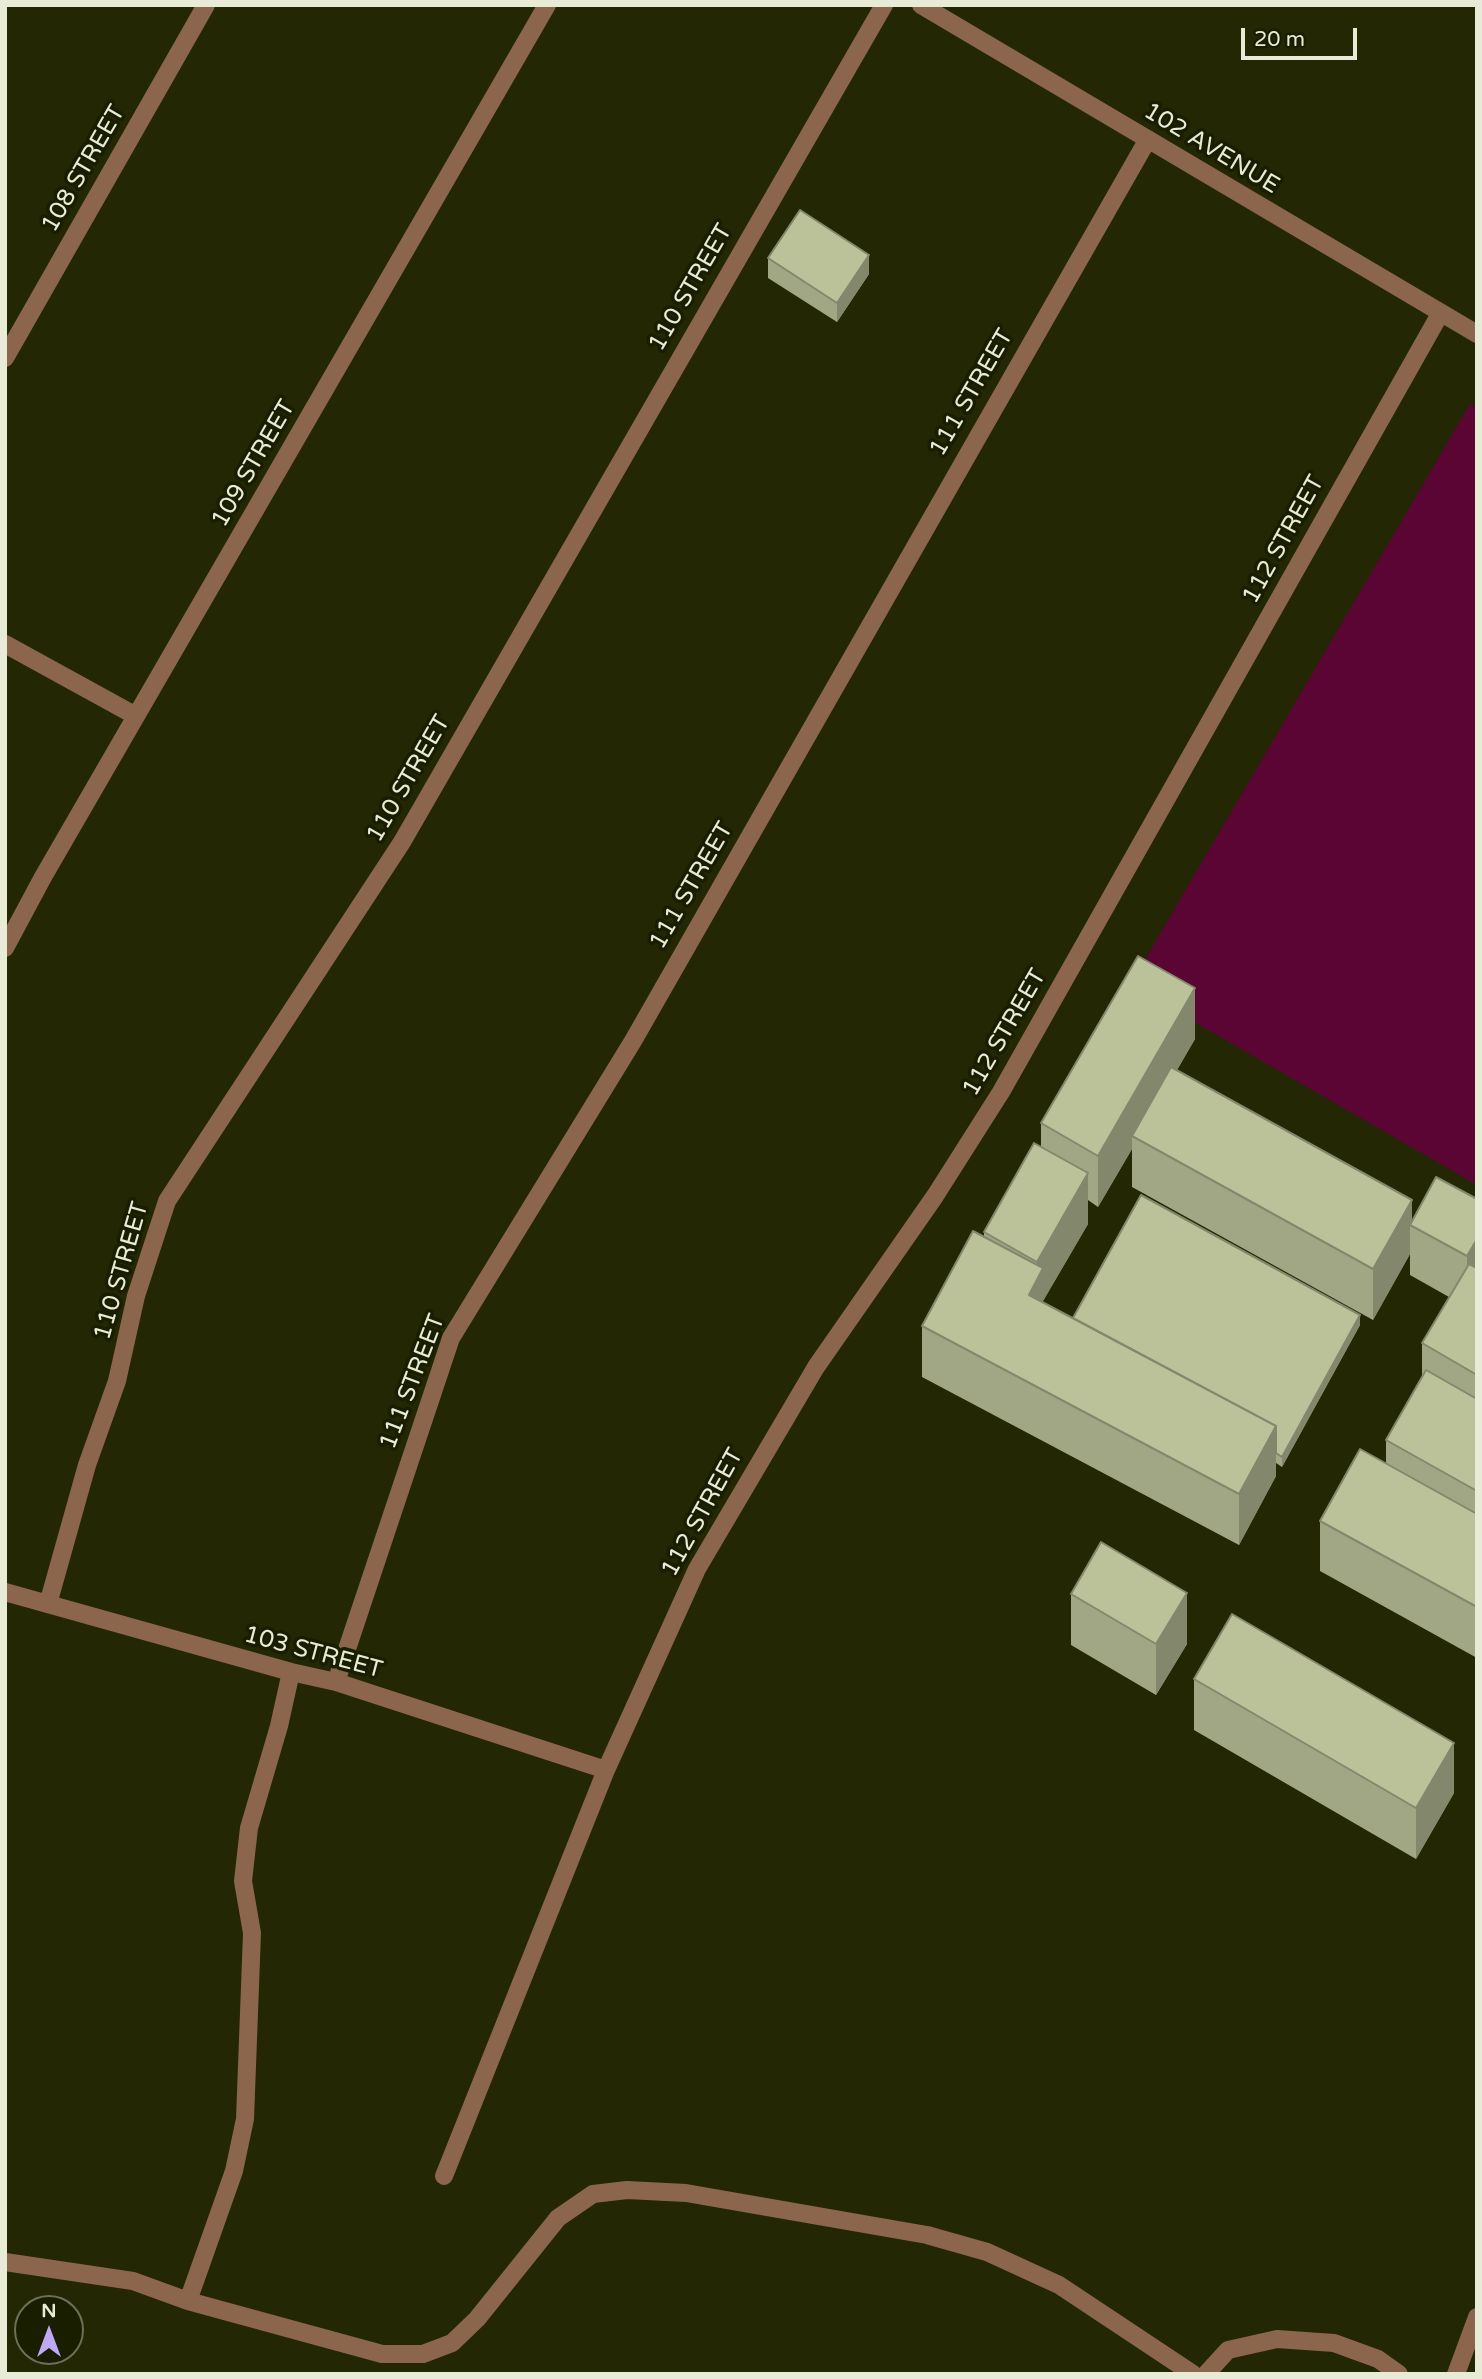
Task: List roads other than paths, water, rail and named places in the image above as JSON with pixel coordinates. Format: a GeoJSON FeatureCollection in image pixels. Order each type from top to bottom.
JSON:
{"type":"FeatureCollection","features":[{"type":"Feature","properties":{"kind":"street","name":"108 STREET"},"geometry":{"type":"LineString","coordinates":[[5,358],[206,5]]}},
{"type":"Feature","properties":{"kind":"street","name":"109 STREET"},"geometry":{"type":"LineString","coordinates":[[5,948],[547,5]]}},
{"type":"Feature","properties":{"kind":"street","name":"110 STREET"},"geometry":{"type":"LineString","coordinates":[[48,1604],[87,1465],[117,1381],[136,1296],[167,1201],[402,842],[884,5]]}},
{"type":"Feature","properties":{"kind":"street","name":"102 AVENUE"},"geometry":{"type":"LineString","coordinates":[[921,5],[1477,334]]}},
{"type":"Feature","properties":{"kind":"street","name":"111 STREET"},"geometry":{"type":"LineString","coordinates":[[336,1682],[451,1338],[633,1041],[1147,139]]}},
{"type":"Feature","properties":{"kind":"street","name":"112 STREET"},"geometry":{"type":"LineString","coordinates":[[444,2176],[606,1770],[696,1569],[816,1367],[935,1196],[1000,1092],[1440,314]]}},
{"type":"Feature","properties":{"kind":"street"},"geometry":{"type":"LineString","coordinates":[[5,644],[136,716]]}},
{"type":"Feature","properties":{"kind":"street","name":"103 STREET"},"geometry":{"type":"LineString","coordinates":[[5,1592],[291,1672],[336,1682],[606,1770]]}},
{"type":"Feature","properties":{"kind":"street"},"geometry":{"type":"LineString","coordinates":[[188,2301],[234,2171],[245,2119],[253,1933],[243,1881],[249,1828],[291,1672]]}},
{"type":"Feature","properties":{"kind":"street"},"geometry":{"type":"LineString","coordinates":[[5,2262],[133,2281],[188,2301],[382,2354],[424,2354],[452,2343],[477,2319],[558,2218],[593,2194],[627,2190],[687,2193],[927,2235],[987,2252],[1059,2285],[1193,2374]]}},
{"type":"Feature","properties":{"kind":"street"},"geometry":{"type":"LineString","coordinates":[[1456,2374],[1477,2317]]}},
{"type":"Feature","properties":{"kind":"street"},"geometry":{"type":"LineString","coordinates":[[1206,2374],[1228,2350],[1278,2339],[1334,2343],[1378,2359],[1399,2374]]}}]}
